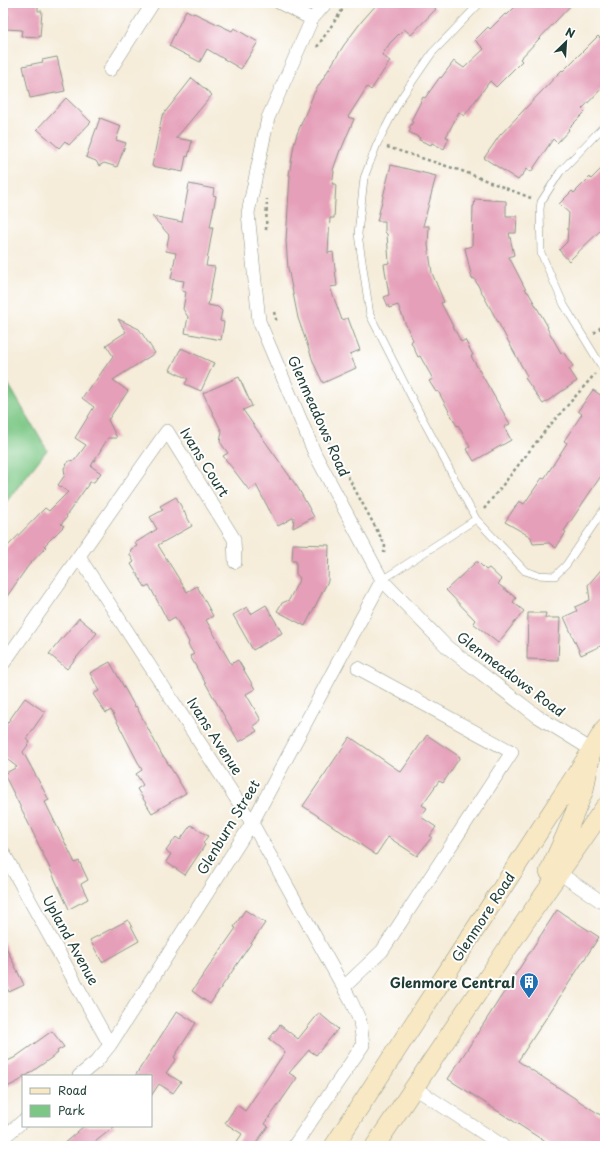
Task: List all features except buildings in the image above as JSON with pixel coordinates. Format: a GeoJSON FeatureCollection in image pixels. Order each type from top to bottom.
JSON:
{"type":"FeatureCollection","features":[{"type":"Feature","properties":{"kind":"main road","name":"Glenmore Road"},"geometry":{"type":"LineString","coordinates":[[334,1146],[605,728]]}},
{"type":"Feature","properties":{"kind":"main road"},"geometry":{"type":"LineString","coordinates":[[525,922],[564,840],[584,790],[592,750]]}},
{"type":"Feature","properties":{"kind":"main road"},"geometry":{"type":"LineString","coordinates":[[375,1146],[525,922],[605,807]]}},
{"type":"Feature","properties":{"kind":"street"},"geometry":{"type":"LineString","coordinates":[[110,70],[153,3]]}},
{"type":"Feature","properties":{"kind":"street"},"geometry":{"type":"LineString","coordinates":[[280,3],[312,19]]}},
{"type":"Feature","properties":{"kind":"street","name":"Glenmeadows Road"},"geometry":{"type":"LineString","coordinates":[[326,3],[312,19],[268,118],[248,213],[259,321],[315,454],[382,580],[447,647],[537,716],[592,750]]}},
{"type":"Feature","properties":{"kind":"street","name":"Ivans Court"},"geometry":{"type":"LineString","coordinates":[[79,557],[166,431],[234,539],[235,562]]}},
{"type":"Feature","properties":{"kind":"street"},"geometry":{"type":"LineString","coordinates":[[3,664],[79,557]]}},
{"type":"Feature","properties":{"kind":"street","name":"Ivans Avenue"},"geometry":{"type":"LineString","coordinates":[[79,557],[252,823],[344,987],[360,1021],[363,1045],[294,1146]]}},
{"type":"Feature","properties":{"kind":"street","name":"Glenburn Street"},"geometry":{"type":"LineString","coordinates":[[80,1075],[96,1062],[110,1045],[252,823],[382,580]]}},
{"type":"Feature","properties":{"kind":"street"},"geometry":{"type":"LineString","coordinates":[[344,987],[382,951],[512,752],[358,668]]}},
{"type":"Feature","properties":{"kind":"street","name":"Upland Avenue"},"geometry":{"type":"LineString","coordinates":[[3,852],[110,1045]]}},
{"type":"Feature","properties":{"kind":"street"},"geometry":{"type":"LineString","coordinates":[[559,873],[605,904]]}},
{"type":"Feature","properties":{"kind":"street"},"geometry":{"type":"LineString","coordinates":[[414,1088],[503,1146]]}},
{"type":"Feature","properties":{"kind":"street"},"geometry":{"type":"LineString","coordinates":[[3,1138],[22,1122]]}},
{"type":"Feature","properties":{"kind":"lane"},"geometry":{"type":"LineString","coordinates":[[480,3],[432,53],[401,98],[377,144],[364,178],[358,234],[370,315],[420,414],[476,519],[526,571],[537,575],[555,576],[566,565],[605,508]]}},
{"type":"Feature","properties":{"kind":"lane"},"geometry":{"type":"LineString","coordinates":[[603,369],[564,305],[540,253],[541,202],[560,172],[605,125]]}},
{"type":"Feature","properties":{"kind":"lane"},"geometry":{"type":"LineString","coordinates":[[382,580],[476,519]]}},
{"type":"Feature","properties":{"kind":"path"},"geometry":{"type":"LineString","coordinates":[[315,50],[347,3]]}},
{"type":"Feature","properties":{"kind":"path"},"geometry":{"type":"LineString","coordinates":[[377,144],[462,171],[541,202]]}},
{"type":"Feature","properties":{"kind":"path"},"geometry":{"type":"LineString","coordinates":[[266,235],[266,207],[268,192]]}},
{"type":"Feature","properties":{"kind":"path"},"geometry":{"type":"LineString","coordinates":[[273,306],[278,327]]}},
{"type":"Feature","properties":{"kind":"path"},"geometry":{"type":"LineString","coordinates":[[476,519],[545,431],[603,369]]}},
{"type":"Feature","properties":{"kind":"path"},"geometry":{"type":"LineString","coordinates":[[320,426],[385,544],[382,580]]}},
{"type":"Feature","properties":{"kind":"green space"},"geometry":{"type":"Polygon","coordinates":[[[3,375],[47,450],[3,506],[3,375]]]}},
{"type":"Feature","properties":{"kind":"place","name":"Glenmore Central"},"geometry":{"type":"Point","coordinates":[529,999]}}]}
